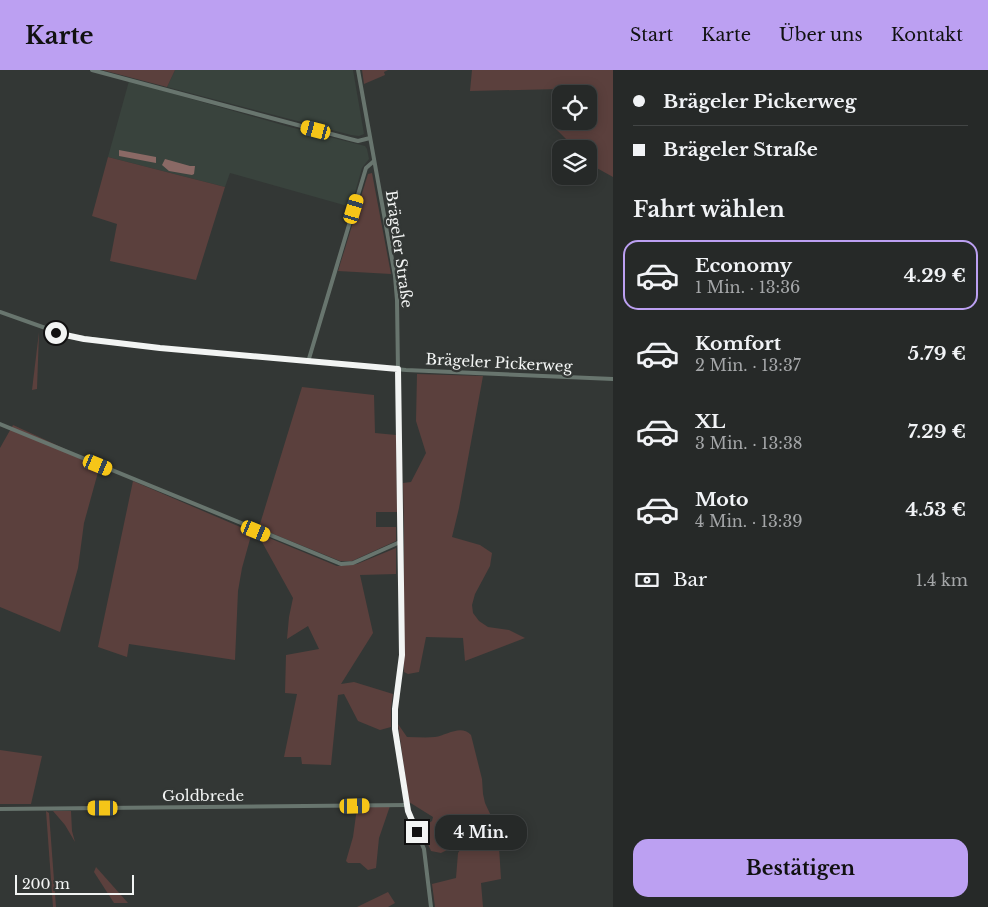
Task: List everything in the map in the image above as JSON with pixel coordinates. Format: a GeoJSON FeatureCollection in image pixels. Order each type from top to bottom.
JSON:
{"type":"FeatureCollection","features":[{"type":"Feature","properties":{"kind":"street"},"geometry":{"type":"LineString","coordinates":[[92,70],[358,141],[370,138]]}},
{"type":"Feature","properties":{"kind":"street","name":"Brägeler Straße"},"geometry":{"type":"LineString","coordinates":[[358,70],[396,288],[402,655],[395,719],[406,805],[424,849],[430,907]]}},
{"type":"Feature","properties":{"kind":"street"},"geometry":{"type":"LineString","coordinates":[[308,362],[366,168],[374,161]]}},
{"type":"Feature","properties":{"kind":"street","name":"Brägeler Pickerweg"},"geometry":{"type":"LineString","coordinates":[[0,312],[62,334],[84,339],[308,362],[398,369],[613,379]]}},
{"type":"Feature","properties":{"kind":"street"},"geometry":{"type":"LineString","coordinates":[[0,424],[341,564],[353,563],[400,542]]}},
{"type":"Feature","properties":{"kind":"street","name":"Goldbrede"},"geometry":{"type":"LineString","coordinates":[[0,809],[406,805]]}},
{"type":"Feature","properties":{"kind":"shaded area"},"geometry":{"type":"Polygon","coordinates":[[[102,70],[175,70],[167,87],[102,70]]]}},
{"type":"Feature","properties":{"kind":"shaded area"},"geometry":{"type":"Polygon","coordinates":[[[175,70],[353,70],[364,134],[359,136],[351,135],[167,87],[175,70]]]}},
{"type":"Feature","properties":{"kind":"shaded area"},"geometry":{"type":"Polygon","coordinates":[[[362,70],[388,70],[384,72],[385,75],[364,84],[362,70]]]}},
{"type":"Feature","properties":{"kind":"shaded area"},"geometry":{"type":"Polygon","coordinates":[[[472,70],[613,70],[613,177],[597,168],[597,140],[567,140],[557,130],[597,130],[597,85],[552,85],[552,89],[470,91],[472,70]]]}},
{"type":"Feature","properties":{"kind":"shaded area"},"geometry":{"type":"Polygon","coordinates":[[[129,81],[286,126],[365,146],[369,159],[362,168],[351,207],[230,173],[225,187],[108,157],[129,81]]]}},
{"type":"Feature","properties":{"kind":"shaded area"},"geometry":{"type":"Polygon","coordinates":[[[119,150],[156,157],[156,163],[119,156],[119,150]]]}},
{"type":"Feature","properties":{"kind":"shaded area"},"geometry":{"type":"Polygon","coordinates":[[[108,157],[225,187],[196,280],[110,261],[117,224],[92,216],[108,157]]]}},
{"type":"Feature","properties":{"kind":"shaded area"},"geometry":{"type":"Polygon","coordinates":[[[165,159],[195,166],[194,174],[169,171],[162,165],[165,159]]]}},
{"type":"Feature","properties":{"kind":"shaded area"},"geometry":{"type":"Polygon","coordinates":[[[372,173],[391,274],[338,271],[368,174],[372,173]]]}},
{"type":"Feature","properties":{"kind":"shaded area"},"geometry":{"type":"Polygon","coordinates":[[[39,332],[37,389],[32,390],[39,332]]]}},
{"type":"Feature","properties":{"kind":"shaded area"},"geometry":{"type":"Polygon","coordinates":[[[417,374],[483,376],[452,537],[480,545],[492,553],[490,566],[475,594],[472,605],[473,613],[479,621],[488,627],[509,630],[525,638],[465,661],[463,638],[426,637],[419,672],[408,674],[404,672],[403,483],[411,482],[426,453],[416,421],[417,374]]]}},
{"type":"Feature","properties":{"kind":"shaded area"},"geometry":{"type":"Polygon","coordinates":[[[302,387],[374,395],[375,433],[396,435],[397,512],[376,512],[376,527],[396,527],[396,541],[352,561],[340,561],[261,529],[260,524],[302,387]]]}},
{"type":"Feature","properties":{"kind":"shaded area"},"geometry":{"type":"Polygon","coordinates":[[[13,425],[100,465],[84,523],[78,568],[60,632],[0,607],[0,448],[13,425]]]}},
{"type":"Feature","properties":{"kind":"shaded area"},"geometry":{"type":"Polygon","coordinates":[[[133,481],[252,532],[238,591],[235,660],[129,644],[127,657],[98,647],[133,481]]]}},
{"type":"Feature","properties":{"kind":"shaded area"},"geometry":{"type":"Polygon","coordinates":[[[257,533],[337,566],[357,564],[396,548],[396,574],[360,575],[373,633],[341,684],[354,682],[393,694],[391,727],[380,730],[358,721],[344,694],[338,695],[331,765],[302,764],[301,757],[284,757],[297,694],[285,693],[286,655],[319,649],[308,626],[287,639],[293,598],[257,533]]]}},
{"type":"Feature","properties":{"kind":"shaded area"},"geometry":{"type":"Polygon","coordinates":[[[398,724],[407,737],[435,737],[458,730],[463,730],[471,735],[482,779],[485,803],[498,831],[501,879],[481,883],[483,907],[435,907],[432,884],[456,878],[458,853],[472,839],[464,818],[444,816],[440,831],[447,850],[441,853],[431,851],[421,828],[432,821],[433,817],[409,802],[398,724]]]}},
{"type":"Feature","properties":{"kind":"shaded area"},"geometry":{"type":"Polygon","coordinates":[[[0,750],[42,756],[31,804],[0,804],[0,750]]]}},
{"type":"Feature","properties":{"kind":"shaded area"},"geometry":{"type":"Polygon","coordinates":[[[390,806],[379,838],[376,868],[368,870],[360,863],[348,863],[346,861],[353,837],[357,808],[390,806]]]}},
{"type":"Feature","properties":{"kind":"shaded area"},"geometry":{"type":"Polygon","coordinates":[[[46,811],[49,813],[56,907],[53,907],[46,811]]]}},
{"type":"Feature","properties":{"kind":"shaded area"},"geometry":{"type":"Polygon","coordinates":[[[53,811],[71,811],[72,831],[75,842],[65,825],[53,811]]]}},
{"type":"Feature","properties":{"kind":"shaded area"},"geometry":{"type":"Polygon","coordinates":[[[96,867],[128,903],[114,903],[94,872],[96,867]]]}},
{"type":"Feature","properties":{"kind":"shaded area"},"geometry":{"type":"Polygon","coordinates":[[[388,892],[395,903],[388,907],[357,907],[388,892]]]}},
{"type":"Feature","properties":{"kind":"route"},"geometry":{"type":"LineString","coordinates":[[56,333],[84,339],[160,348],[398,369],[402,655],[395,709],[395,729],[408,811],[417,832]]}}]}
